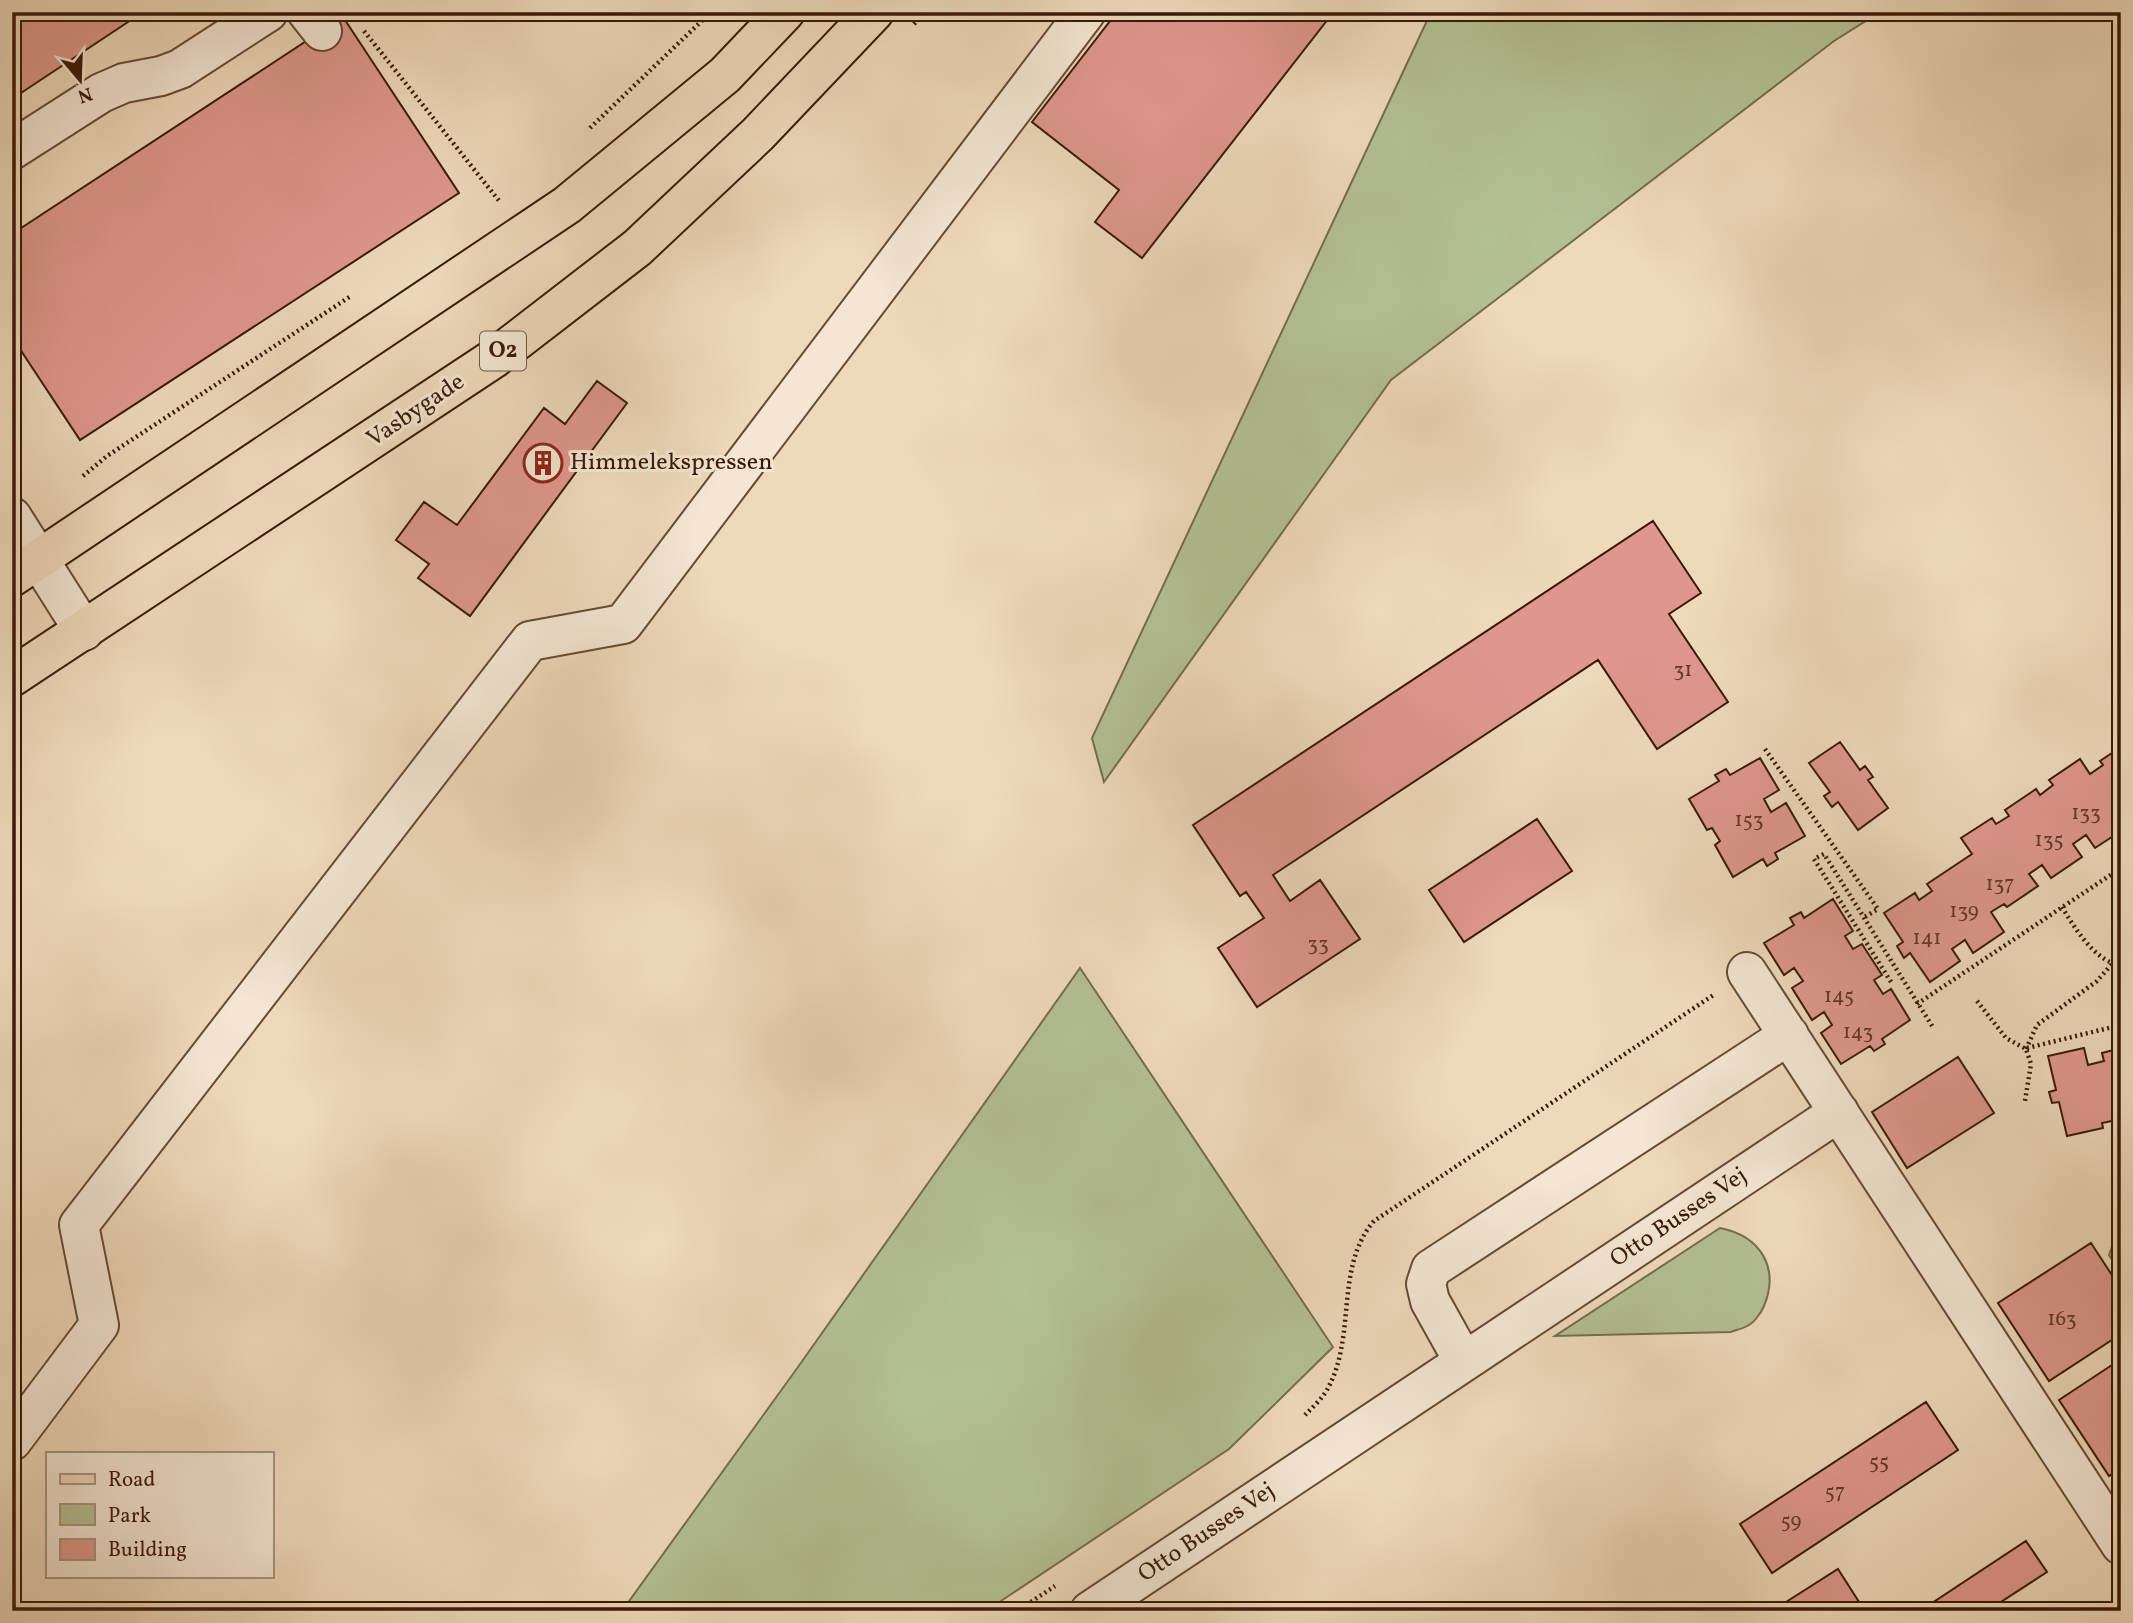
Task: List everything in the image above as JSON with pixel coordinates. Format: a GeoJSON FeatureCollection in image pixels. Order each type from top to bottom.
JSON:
{"type":"FeatureCollection","features":[{"type":"Feature","properties":{"kind":"main road"},"geometry":{"type":"LineString","coordinates":[[26,568],[566,205],[725,75],[785,12]]}},
{"type":"Feature","properties":{"kind":"main road","name":"Vasbygade"},"geometry":{"type":"LineString","coordinates":[[12,677],[493,359],[637,248],[758,134],[874,12]]}},
{"type":"Feature","properties":{"kind":"street"},"geometry":{"type":"LineString","coordinates":[[12,1441],[99,1325],[79,1224],[530,640],[623,624],[1086,12]]}},
{"type":"Feature","properties":{"kind":"street"},"geometry":{"type":"LineString","coordinates":[[12,150],[101,93],[124,83],[161,76],[180,69],[253,21]]}},
{"type":"Feature","properties":{"kind":"street"},"geometry":{"type":"LineString","coordinates":[[12,517],[26,568],[84,631]]}},
{"type":"Feature","properties":{"kind":"street"},"geometry":{"type":"LineString","coordinates":[[1748,972],[2121,1545]]}},
{"type":"Feature","properties":{"kind":"street"},"geometry":{"type":"LineString","coordinates":[[1464,1362],[1430,1301],[1426,1284],[1431,1269],[1789,1035]]}},
{"type":"Feature","properties":{"kind":"street","name":"Otto Busses Vej"},"geometry":{"type":"LineString","coordinates":[[1090,1611],[1839,1112]]}},
{"type":"Feature","properties":{"kind":"path"},"geometry":{"type":"LineString","coordinates":[[588,130],[711,12]]}},
{"type":"Feature","properties":{"kind":"path"},"geometry":{"type":"LineString","coordinates":[[360,27],[523,233]]}},
{"type":"Feature","properties":{"kind":"path"},"geometry":{"type":"LineString","coordinates":[[498,200],[509,192]]}},
{"type":"Feature","properties":{"kind":"path"},"geometry":{"type":"LineString","coordinates":[[77,480],[107,456],[360,290]]}},
{"type":"Feature","properties":{"kind":"path"},"geometry":{"type":"LineString","coordinates":[[1765,749],[1878,909],[1863,918]]}},
{"type":"Feature","properties":{"kind":"path"},"geometry":{"type":"LineString","coordinates":[[1891,982],[1814,859],[1824,854],[1934,1029]]}},
{"type":"Feature","properties":{"kind":"path"},"geometry":{"type":"LineString","coordinates":[[1917,1004],[2121,868]]}},
{"type":"Feature","properties":{"kind":"path"},"geometry":{"type":"LineString","coordinates":[[2062,907],[2079,935],[2112,964],[2121,965]]}},
{"type":"Feature","properties":{"kind":"path"},"geometry":{"type":"LineString","coordinates":[[2026,1049],[2037,1026],[2097,981],[2112,964]]}},
{"type":"Feature","properties":{"kind":"path"},"geometry":{"type":"LineString","coordinates":[[1296,1423],[1329,1388],[1338,1364],[1346,1328],[1353,1262],[1359,1242],[1374,1221],[1748,972]]}},
{"type":"Feature","properties":{"kind":"path"},"geometry":{"type":"LineString","coordinates":[[1977,1000],[2006,1038],[2026,1049],[2031,1064],[2025,1101]]}},
{"type":"Feature","properties":{"kind":"path"},"geometry":{"type":"LineString","coordinates":[[2026,1049],[2121,1024]]}},
{"type":"Feature","properties":{"kind":"path"},"geometry":{"type":"LineString","coordinates":[[1017,1611],[1057,1584]]}},
{"type":"Feature","properties":{"kind":"green space"},"geometry":{"type":"Polygon","coordinates":[[[1431,12],[1880,12],[1834,41],[1391,380],[1104,782],[1092,738],[1431,12]]]}},
{"type":"Feature","properties":{"kind":"green space"},"geometry":{"type":"Polygon","coordinates":[[[1080,968],[1333,1347],[1229,1449],[986,1611],[622,1611],[798,1367],[1080,968]]]}},
{"type":"Feature","properties":{"kind":"green space"},"geometry":{"type":"Polygon","coordinates":[[[2121,1221],[2121,1273],[2109,1255],[2121,1221]]]}},
{"type":"Feature","properties":{"kind":"green space"},"geometry":{"type":"Polygon","coordinates":[[[1720,1228],[1746,1238],[1756,1246],[1768,1266],[1770,1278],[1764,1306],[1750,1325],[1731,1332],[1555,1336],[1720,1228]]]}},
{"type":"Feature","properties":{"kind":"building"},"geometry":{"type":"Polygon","coordinates":[[[12,12],[143,12],[12,99],[12,12]]]}},
{"type":"Feature","properties":{"kind":"building"},"geometry":{"type":"Polygon","coordinates":[[[1117,12],[1332,14],[1142,258],[1095,222],[1119,190],[1032,122],[1117,12]]]}},
{"type":"Feature","properties":{"kind":"building"},"geometry":{"type":"Polygon","coordinates":[[[343,17],[459,193],[80,440],[12,337],[12,234],[343,17]]]}},
{"type":"Feature","properties":{"kind":"building","name":"Himmelekspressen"},"geometry":{"type":"Polygon","coordinates":[[[597,381],[627,403],[470,616],[418,578],[429,564],[396,540],[424,502],[457,525],[544,408],[565,424],[597,381]]]}},
{"type":"Feature","properties":{"kind":"building"},"geometry":{"type":"Polygon","coordinates":[[[1653,521],[1701,593],[1669,614],[1728,702],[1657,749],[1598,660],[1273,875],[1290,901],[1320,880],[1360,939],[1257,1007],[1218,948],[1264,918],[1246,892],[1240,896],[1193,825],[1653,521]]]}},
{"type":"Feature","properties":{"kind":"building"},"geometry":{"type":"Polygon","coordinates":[[[1840,742],[1860,770],[1865,766],[1873,777],[1868,780],[1888,808],[1858,830],[1838,802],[1832,807],[1824,796],[1830,792],[1809,763],[1840,742]]]}},
{"type":"Feature","properties":{"kind":"building"},"geometry":{"type":"Polygon","coordinates":[[[2121,747],[2121,831],[2095,848],[2086,835],[2073,844],[2082,857],[2051,878],[2042,865],[2029,874],[2038,886],[2007,907],[2004,904],[1991,912],[2004,932],[1973,953],[1965,940],[1952,949],[1960,961],[1930,982],[1910,953],[1904,958],[1897,946],[1903,942],[1884,913],[1915,893],[1919,900],[1932,891],[1927,884],[1972,854],[1961,838],[1992,818],[1996,824],[2009,816],[2005,810],[2036,789],[2040,795],[2053,785],[2049,780],[2080,759],[2090,774],[2103,765],[2100,761],[2121,747]]]}},
{"type":"Feature","properties":{"kind":"building"},"geometry":{"type":"Polygon","coordinates":[[[1760,758],[1779,790],[1764,799],[1771,812],[1786,803],[1805,836],[1775,853],[1778,859],[1767,866],[1763,859],[1733,877],[1715,845],[1720,841],[1712,828],[1707,830],[1689,799],[1719,781],[1715,775],[1726,769],[1730,775],[1760,758]]]}},
{"type":"Feature","properties":{"kind":"building"},"geometry":{"type":"Polygon","coordinates":[[[1537,819],[1572,871],[1464,942],[1429,890],[1537,819]]]}},
{"type":"Feature","properties":{"kind":"building"},"geometry":{"type":"Polygon","coordinates":[[[1833,899],[1853,931],[1845,936],[1853,949],[1862,944],[1882,975],[1874,980],[1883,994],[1891,989],[1910,1020],[1882,1039],[1885,1044],[1874,1051],[1870,1046],[1841,1064],[1821,1033],[1832,1025],[1824,1012],[1812,1020],[1792,988],[1803,981],[1794,968],[1784,975],[1764,943],[1794,925],[1790,918],[1801,912],[1804,918],[1833,899]]]}},
{"type":"Feature","properties":{"kind":"building"},"geometry":{"type":"Polygon","coordinates":[[[2084,1048],[2088,1065],[2104,1061],[2102,1053],[2121,1048],[2121,1133],[2117,1120],[2102,1123],[2103,1128],[2067,1136],[2059,1102],[2052,1103],[2049,1092],[2056,1090],[2048,1056],[2084,1048]]]}},
{"type":"Feature","properties":{"kind":"building"},"geometry":{"type":"Polygon","coordinates":[[[1958,1057],[1994,1113],[1907,1168],[1872,1112],[1958,1057]]]}},
{"type":"Feature","properties":{"kind":"building"},"geometry":{"type":"Polygon","coordinates":[[[2091,1243],[2121,1289],[2121,1334],[2049,1381],[1998,1303],[2091,1243]]]}},
{"type":"Feature","properties":{"kind":"building"},"geometry":{"type":"Polygon","coordinates":[[[2121,1359],[2121,1468],[2109,1476],[2059,1400],[2121,1359]]]}},
{"type":"Feature","properties":{"kind":"building"},"geometry":{"type":"Polygon","coordinates":[[[1926,1402],[1958,1450],[1772,1573],[1740,1524],[1926,1402]]]}},
{"type":"Feature","properties":{"kind":"building"},"geometry":{"type":"Polygon","coordinates":[[[2026,1541],[2047,1572],[1987,1611],[1920,1611],[2026,1541]]]}},
{"type":"Feature","properties":{"kind":"building"},"geometry":{"type":"Polygon","coordinates":[[[1838,1569],[1859,1602],[1846,1611],[1772,1611],[1838,1569]]]}},
{"type":"Feature","properties":{"kind":"building"},"geometry":{"type":"Polygon","coordinates":[[[12,1601],[23,1611],[12,1611],[12,1601]]]}},
{"type":"Feature","properties":{"kind":"place","name":"Himmelekspressen"},"geometry":{"type":"Point","coordinates":[543,463]}}]}
